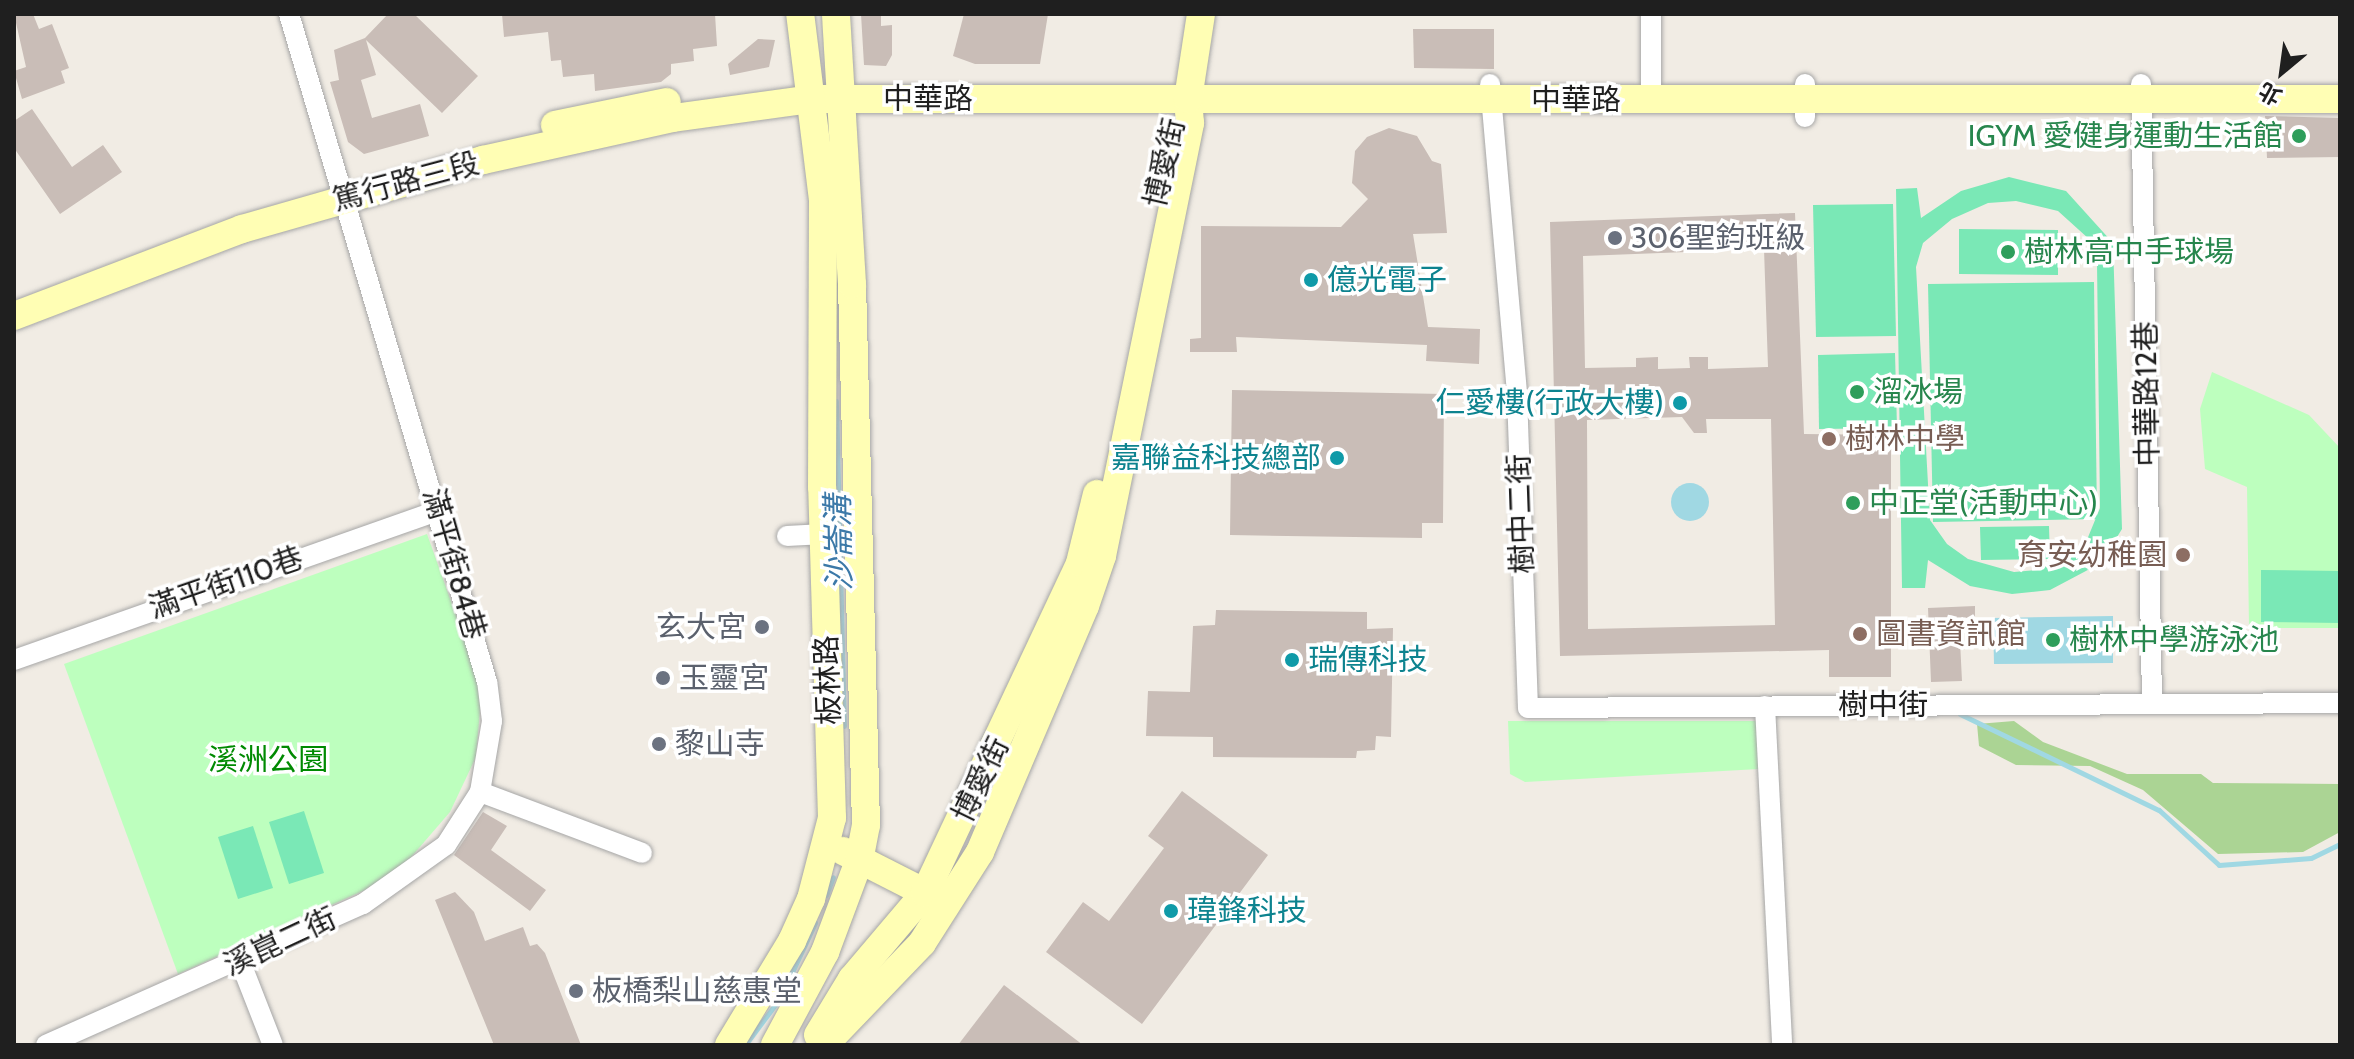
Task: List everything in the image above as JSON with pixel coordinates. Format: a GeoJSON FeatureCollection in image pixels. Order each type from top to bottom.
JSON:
{"type":"FeatureCollection","features":[{"type":"Feature","properties":{"kind":"street","name":"滿平街84巷"},"geometry":{"type":"LineString","coordinates":[[289,14],[338,190],[440,510],[487,682],[492,721],[480,792]]}},
{"type":"Feature","properties":{"kind":"street","name":"板林路"},"geometry":{"type":"LineString","coordinates":[[729,1045],[773,980],[811,899],[829,842],[823,200],[800,14]]}},
{"type":"Feature","properties":{"kind":"street","name":"板林路"},"geometry":{"type":"LineString","coordinates":[[836,14],[863,679],[866,825],[859,861]]}},
{"type":"Feature","properties":{"kind":"street","name":"博愛街"},"geometry":{"type":"LineString","coordinates":[[824,1045],[912,953],[1080,563],[1175,110],[1189,92],[1201,14]]}},
{"type":"Feature","properties":{"kind":"street"},"geometry":{"type":"LineString","coordinates":[[1651,14],[1651,92]]}},
{"type":"Feature","properties":{"kind":"street","name":"中華路"},"geometry":{"type":"LineString","coordinates":[[809,90],[1651,92],[1805,101],[2340,84]]}},
{"type":"Feature","properties":{"kind":"street","name":"篤行路三段"},"geometry":{"type":"LineString","coordinates":[[14,297],[338,190],[809,90]]}},
{"type":"Feature","properties":{"kind":"street","name":"樹中二街"},"geometry":{"type":"LineString","coordinates":[[1490,92],[1517,394],[1528,708],[1765,706]]}},
{"type":"Feature","properties":{"kind":"street","name":"中華路"},"geometry":{"type":"LineString","coordinates":[[2141,92],[2340,99]]}},
{"type":"Feature","properties":{"kind":"street","name":"中華路12巷"},"geometry":{"type":"LineString","coordinates":[[2141,92],[2152,704]]}},
{"type":"Feature","properties":{"kind":"street","name":"篤行路三段"},"geometry":{"type":"LineString","coordinates":[[14,316],[338,190]]}},
{"type":"Feature","properties":{"kind":"street","name":"滿平街110巷"},"geometry":{"type":"LineString","coordinates":[[14,660],[440,510]]}},
{"type":"Feature","properties":{"kind":"street"},"geometry":{"type":"LineString","coordinates":[[787,536],[824,534]]}},
{"type":"Feature","properties":{"kind":"street","name":"樹中街"},"geometry":{"type":"LineString","coordinates":[[1765,706],[2340,703]]}},
{"type":"Feature","properties":{"kind":"street"},"geometry":{"type":"LineString","coordinates":[[1765,706],[1782,1045]]}},
{"type":"Feature","properties":{"kind":"street"},"geometry":{"type":"LineString","coordinates":[[480,792],[642,853]]}},
{"type":"Feature","properties":{"kind":"street","name":"溪崑二街"},"geometry":{"type":"LineString","coordinates":[[46,1045],[240,961],[395,885],[446,845],[480,792]]}},
{"type":"Feature","properties":{"kind":"street"},"geometry":{"type":"LineString","coordinates":[[829,842],[859,861],[936,899]]}},
{"type":"Feature","properties":{"kind":"street"},"geometry":{"type":"LineString","coordinates":[[775,1045],[825,952],[859,861]]}},
{"type":"Feature","properties":{"kind":"street","name":"博愛街"},"geometry":{"type":"LineString","coordinates":[[812,1045],[852,979],[936,899]]}},
{"type":"Feature","properties":{"kind":"street"},"geometry":{"type":"LineString","coordinates":[[240,961],[273,1045]]}},
{"type":"Feature","properties":{"kind":"green space"},"geometry":{"type":"Polygon","coordinates":[[[2009,177],[2066,191],[2113,243],[2122,529],[2101,563],[2050,590],[2012,594],[1970,586],[1928,560],[1925,588],[1902,588],[1896,189],[1917,188],[1921,218],[1961,191],[2009,177]],[[2016,201],[1988,203],[1952,219],[1923,243],[1916,267],[1930,520],[1947,544],[1968,559],[2014,572],[2038,570],[2084,547],[2100,508],[2097,263],[2089,239],[2058,211],[2016,201]]]}},
{"type":"Feature","properties":{"kind":"green space"},"geometry":{"type":"Polygon","coordinates":[[[1893,204],[1896,336],[1816,337],[1813,205],[1893,204]]]}},
{"type":"Feature","properties":{"kind":"green space","name":"樹林高中手球場"},"geometry":{"type":"Polygon","coordinates":[[[1959,229],[2058,230],[2058,275],[1959,274],[1959,229]]]}},
{"type":"Feature","properties":{"kind":"green space"},"geometry":{"type":"Polygon","coordinates":[[[2094,282],[2097,519],[1933,522],[1928,284],[2094,282]]]}},
{"type":"Feature","properties":{"kind":"green space","name":"溜冰場"},"geometry":{"type":"Polygon","coordinates":[[[1895,353],[1897,428],[1819,429],[1818,355],[1895,353]]]}},
{"type":"Feature","properties":{"kind":"green space"},"geometry":{"type":"Polygon","coordinates":[[[2212,372],[2309,415],[2340,448],[2340,628],[2249,628],[2247,487],[2205,469],[2200,409],[2212,372]]]}},
{"type":"Feature","properties":{"kind":"green space"},"geometry":{"type":"Polygon","coordinates":[[[2049,526],[2050,559],[1981,560],[1980,527],[2049,526]]]}},
{"type":"Feature","properties":{"kind":"green space","name":"溪洲公園"},"geometry":{"type":"Polygon","coordinates":[[[427,534],[482,688],[476,757],[450,812],[394,877],[178,974],[64,664],[427,534]]]}},
{"type":"Feature","properties":{"kind":"green space"},"geometry":{"type":"Polygon","coordinates":[[[2261,570],[2340,571],[2340,623],[2261,622],[2261,570]]]}},
{"type":"Feature","properties":{"kind":"green space"},"geometry":{"type":"Polygon","coordinates":[[[1508,721],[1757,721],[1759,769],[1525,782],[1510,774],[1508,721]]]}},
{"type":"Feature","properties":{"kind":"green space"},"geometry":{"type":"Polygon","coordinates":[[[2014,721],[2043,742],[2127,774],[2201,774],[2213,783],[2340,784],[2340,832],[2303,852],[2218,854],[2143,790],[2090,766],[2016,765],[1979,746],[1977,724],[2014,721]]]}},
{"type":"Feature","properties":{"kind":"green space"},"geometry":{"type":"Polygon","coordinates":[[[304,811],[324,873],[289,884],[269,822],[304,811]]]}},
{"type":"Feature","properties":{"kind":"green space"},"geometry":{"type":"Polygon","coordinates":[[[253,826],[273,888],[238,899],[218,837],[253,826]]]}},
{"type":"Feature","properties":{"kind":"water"},"geometry":{"type":"Polygon","coordinates":[[[1690,483],[1703,489],[1709,502],[1703,515],[1690,521],[1677,515],[1671,502],[1677,489],[1690,483]]]}},
{"type":"Feature","properties":{"kind":"water","name":"樹林中學游泳池"},"geometry":{"type":"Polygon","coordinates":[[[2113,616],[2113,663],[1994,664],[1993,618],[2113,616]]]}},
{"type":"Feature","properties":{"kind":"building"},"geometry":{"type":"Polygon","coordinates":[[[14,14],[33,14],[39,29],[52,24],[69,68],[61,71],[65,83],[22,99],[14,71],[26,67],[14,14]]]}},
{"type":"Feature","properties":{"kind":"building"},"geometry":{"type":"Polygon","coordinates":[[[388,14],[414,14],[478,76],[442,113],[366,40],[376,75],[361,80],[372,118],[420,104],[429,136],[364,154],[348,142],[330,82],[339,80],[334,50],[365,38],[388,14]]]}},
{"type":"Feature","properties":{"kind":"building"},"geometry":{"type":"Polygon","coordinates":[[[502,14],[715,14],[717,46],[693,49],[694,61],[671,64],[671,74],[661,82],[595,91],[594,74],[563,77],[561,60],[551,61],[548,32],[504,37],[502,14]]]}},
{"type":"Feature","properties":{"kind":"building"},"geometry":{"type":"Polygon","coordinates":[[[861,14],[881,14],[881,26],[892,25],[892,55],[886,66],[864,65],[861,14]]]}},
{"type":"Feature","properties":{"kind":"building"},"geometry":{"type":"Polygon","coordinates":[[[964,14],[1048,14],[1040,64],[975,64],[953,56],[964,14]]]}},
{"type":"Feature","properties":{"kind":"building"},"geometry":{"type":"Polygon","coordinates":[[[1413,29],[1494,29],[1494,69],[1414,68],[1413,29]]]}},
{"type":"Feature","properties":{"kind":"building"},"geometry":{"type":"Polygon","coordinates":[[[758,39],[775,40],[769,67],[730,75],[728,64],[758,39]]]}},
{"type":"Feature","properties":{"kind":"building"},"geometry":{"type":"Polygon","coordinates":[[[32,109],[72,167],[103,145],[122,172],[60,214],[14,148],[14,121],[32,109]]]}},
{"type":"Feature","properties":{"kind":"building","name":"IGYM 愛健身運動生活館"},"geometry":{"type":"Polygon","coordinates":[[[2265,116],[2340,118],[2340,157],[2267,158],[2265,116]]]}},
{"type":"Feature","properties":{"kind":"building","name":"億光電子"},"geometry":{"type":"Polygon","coordinates":[[[1389,128],[1417,136],[1432,161],[1441,164],[1447,233],[1413,234],[1428,327],[1480,329],[1479,364],[1426,361],[1427,345],[1236,337],[1237,352],[1190,352],[1190,339],[1201,338],[1201,226],[1341,227],[1368,199],[1352,183],[1355,151],[1367,137],[1389,128]]]}},
{"type":"Feature","properties":{"kind":"building"},"geometry":{"type":"Polygon","coordinates":[[[1795,213],[1804,434],[1891,435],[1891,677],[1829,677],[1829,650],[1560,656],[1550,222],[1795,213]],[[1764,249],[1583,256],[1585,368],[1636,367],[1636,358],[1658,357],[1658,369],[1690,368],[1689,357],[1708,357],[1708,369],[1768,367],[1764,249]],[[1682,417],[1587,420],[1588,629],[1775,625],[1771,419],[1706,419],[1707,433],[1694,433],[1682,417]]]}},
{"type":"Feature","properties":{"kind":"building","name":"嘉聯益科技總部"},"geometry":{"type":"Polygon","coordinates":[[[1232,390],[1444,394],[1443,523],[1422,523],[1422,538],[1230,535],[1232,390]]]}},
{"type":"Feature","properties":{"kind":"building"},"geometry":{"type":"Polygon","coordinates":[[[1975,606],[1975,620],[1959,621],[1962,681],[1931,682],[1928,608],[1975,606]]]}},
{"type":"Feature","properties":{"kind":"building","name":"瑞傳科技"},"geometry":{"type":"Polygon","coordinates":[[[1216,610],[1367,612],[1367,629],[1393,628],[1391,737],[1376,736],[1375,750],[1357,751],[1356,758],[1213,757],[1213,737],[1146,736],[1148,691],[1190,692],[1193,626],[1215,625],[1216,610]]]}},
{"type":"Feature","properties":{"kind":"building","name":"瑋鋒科技"},"geometry":{"type":"Polygon","coordinates":[[[1182,791],[1268,855],[1142,1024],[1046,952],[1083,902],[1109,921],[1164,848],[1148,836],[1182,791]]]}},
{"type":"Feature","properties":{"kind":"building"},"geometry":{"type":"Polygon","coordinates":[[[483,812],[507,826],[491,850],[546,890],[530,911],[454,855],[483,812]]]}},
{"type":"Feature","properties":{"kind":"building"},"geometry":{"type":"Polygon","coordinates":[[[455,892],[474,912],[485,941],[523,927],[530,946],[537,944],[545,953],[581,1045],[494,1045],[435,900],[455,892]]]}},
{"type":"Feature","properties":{"kind":"building"},"geometry":{"type":"Polygon","coordinates":[[[1004,985],[1083,1045],[958,1045],[1004,985]]]}},
{"type":"Feature","properties":{"kind":"waterway","name":"沙崙溝"},"geometry":{"type":"LineString","coordinates":[[836,401],[844,726]]}},
{"type":"Feature","properties":{"kind":"waterway"},"geometry":{"type":"LineString","coordinates":[[1960,714],[2159,810],[2219,865],[2311,858],[2340,844]]}},
{"type":"Feature","properties":{"kind":"waterway","name":"沙崙溝"},"geometry":{"type":"LineString","coordinates":[[826,895],[833,877]]}},
{"type":"Feature","properties":{"kind":"waterway","name":"沙崙溝"},"geometry":{"type":"LineString","coordinates":[[745,1045],[780,998],[815,923]]}},
{"type":"Feature","properties":{"kind":"place","name":"IGYM 愛健身運動生活館"},"geometry":{"type":"Point","coordinates":[2299,136]}},
{"type":"Feature","properties":{"kind":"place","name":"306聖鈞班級"},"geometry":{"type":"Point","coordinates":[1615,238]}},
{"type":"Feature","properties":{"kind":"place","name":"樹林高中手球場"},"geometry":{"type":"Point","coordinates":[2008,252]}},
{"type":"Feature","properties":{"kind":"place","name":"億光電子"},"geometry":{"type":"Point","coordinates":[1311,280]}},
{"type":"Feature","properties":{"kind":"place","name":"溜冰場"},"geometry":{"type":"Point","coordinates":[1857,392]}},
{"type":"Feature","properties":{"kind":"place","name":"仁愛樓(行政大樓)"},"geometry":{"type":"Point","coordinates":[1680,403]}},
{"type":"Feature","properties":{"kind":"place","name":"樹林中學"},"geometry":{"type":"Point","coordinates":[1829,439]}},
{"type":"Feature","properties":{"kind":"place","name":"嘉聯益科技總部"},"geometry":{"type":"Point","coordinates":[1337,458]}},
{"type":"Feature","properties":{"kind":"place","name":"中正堂(活動中心)"},"geometry":{"type":"Point","coordinates":[1853,503]}},
{"type":"Feature","properties":{"kind":"place","name":"育安幼稚園"},"geometry":{"type":"Point","coordinates":[2183,555]}},
{"type":"Feature","properties":{"kind":"place","name":"玄大宮"},"geometry":{"type":"Point","coordinates":[762,627]}},
{"type":"Feature","properties":{"kind":"place","name":"圖書資訊館"},"geometry":{"type":"Point","coordinates":[1860,634]}},
{"type":"Feature","properties":{"kind":"place","name":"樹林中學游泳池"},"geometry":{"type":"Point","coordinates":[2053,640]}},
{"type":"Feature","properties":{"kind":"place","name":"瑞傳科技"},"geometry":{"type":"Point","coordinates":[1292,660]}},
{"type":"Feature","properties":{"kind":"place","name":"玉靈宮"},"geometry":{"type":"Point","coordinates":[663,678]}},
{"type":"Feature","properties":{"kind":"place","name":"黎山寺"},"geometry":{"type":"Point","coordinates":[659,744]}},
{"type":"Feature","properties":{"kind":"place","name":"瑋鋒科技"},"geometry":{"type":"Point","coordinates":[1171,911]}},
{"type":"Feature","properties":{"kind":"place","name":"板橋梨山慈惠堂"},"geometry":{"type":"Point","coordinates":[576,991]}}]}
